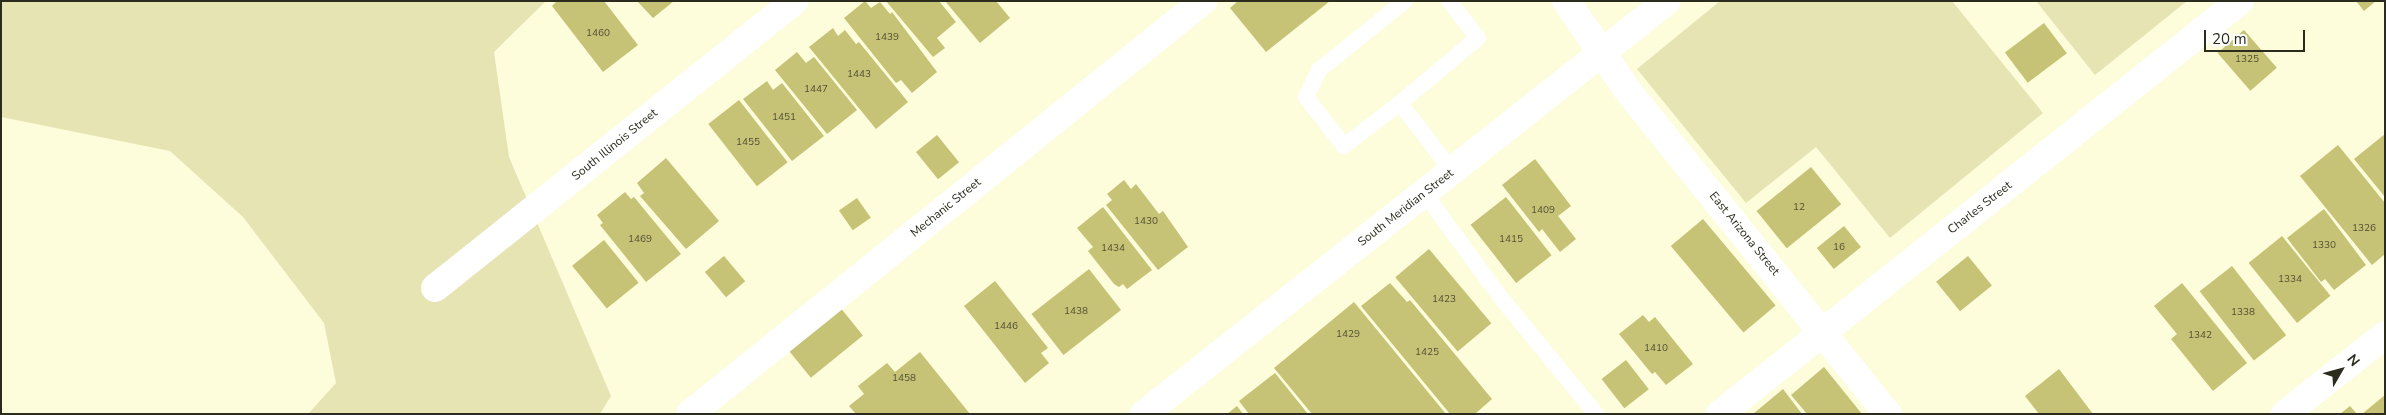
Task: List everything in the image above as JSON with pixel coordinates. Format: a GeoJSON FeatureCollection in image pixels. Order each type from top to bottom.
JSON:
{"type":"FeatureCollection","features":[{"type":"Feature","properties":{"kind":"street","name":"South Illinois Street"},"geometry":{"type":"LineString","coordinates":[[436,288],[794,1]]}},
{"type":"Feature","properties":{"kind":"street","name":"Mechanic Street"},"geometry":{"type":"LineString","coordinates":[[690,414],[1203,1]]}},
{"type":"Feature","properties":{"kind":"street","name":"East Arizona Street"},"geometry":{"type":"LineString","coordinates":[[1566,1],[1628,91],[1888,414]]}},
{"type":"Feature","properties":{"kind":"street","name":"South Meridian Street"},"geometry":{"type":"LineString","coordinates":[[1144,414],[1666,1]]}},
{"type":"Feature","properties":{"kind":"street","name":"Charles Street"},"geometry":{"type":"LineString","coordinates":[[1720,414],[2240,1]]}},
{"type":"Feature","properties":{"kind":"street"},"geometry":{"type":"LineString","coordinates":[[2285,414],[2385,335]]}},
{"type":"Feature","properties":{"kind":"lane"},"geometry":{"type":"LineString","coordinates":[[1405,1],[1319,70],[1306,97],[1344,146],[1400,103],[1478,38],[1449,1]]}},
{"type":"Feature","properties":{"kind":"lane"},"geometry":{"type":"LineString","coordinates":[[1400,103],[1452,172]]}},
{"type":"Feature","properties":{"kind":"lane"},"geometry":{"type":"LineString","coordinates":[[1424,193],[1502,299],[1596,414]]}},
{"type":"Feature","properties":{"kind":"shaded area"},"geometry":{"type":"Polygon","coordinates":[[[1,1],[546,1],[494,52],[509,157],[611,396],[600,414],[308,414],[336,383],[324,323],[243,217],[170,151],[1,117],[1,1]]]}},
{"type":"Feature","properties":{"kind":"shaded area"},"geometry":{"type":"Polygon","coordinates":[[[1720,1],[1952,1],[2043,113],[1890,238],[1816,147],[1746,203],[1637,69],[1720,1]]]}},
{"type":"Feature","properties":{"kind":"shaded area"},"geometry":{"type":"Polygon","coordinates":[[[2036,1],[2187,1],[2095,75],[2036,1]]]}},
{"type":"Feature","properties":{"kind":"building"},"geometry":{"type":"Polygon","coordinates":[[[557,1],[604,1],[638,45],[603,72],[552,6],[557,1]]]}},
{"type":"Feature","properties":{"kind":"building"},"geometry":{"type":"Polygon","coordinates":[[[637,1],[674,1],[653,18],[637,1]]]}},
{"type":"Feature","properties":{"kind":"building"},"geometry":{"type":"Polygon","coordinates":[[[865,1],[871,8],[880,2],[890,14],[892,12],[937,72],[912,93],[901,80],[896,83],[844,18],[865,1]]]}},
{"type":"Feature","properties":{"kind":"building"},"geometry":{"type":"Polygon","coordinates":[[[886,1],[939,1],[956,22],[937,38],[945,48],[933,57],[886,1]]]}},
{"type":"Feature","properties":{"kind":"building"},"geometry":{"type":"Polygon","coordinates":[[[945,1],[996,1],[1010,18],[980,43],[945,1]]]}},
{"type":"Feature","properties":{"kind":"building"},"geometry":{"type":"Polygon","coordinates":[[[1238,1],[1330,1],[1266,52],[1230,8],[1238,1]]]}},
{"type":"Feature","properties":{"kind":"building"},"geometry":{"type":"Polygon","coordinates":[[[2356,1],[2376,1],[2364,11],[2356,1]]]}},
{"type":"Feature","properties":{"kind":"building"},"geometry":{"type":"Polygon","coordinates":[[[2044,23],[2067,53],[2028,83],[2005,52],[2044,23]]]}},
{"type":"Feature","properties":{"kind":"building"},"geometry":{"type":"Polygon","coordinates":[[[833,28],[838,36],[845,30],[856,44],[859,42],[908,102],[876,129],[809,47],[833,28]]]}},
{"type":"Feature","properties":{"kind":"building"},"geometry":{"type":"Polygon","coordinates":[[[2244,30],[2277,68],[2250,91],[2218,53],[2244,30]]]}},
{"type":"Feature","properties":{"kind":"building"},"geometry":{"type":"Polygon","coordinates":[[[797,52],[806,63],[814,57],[857,110],[827,134],[775,70],[797,52]]]}},
{"type":"Feature","properties":{"kind":"building"},"geometry":{"type":"Polygon","coordinates":[[[767,81],[773,90],[782,83],[824,136],[792,161],[743,99],[767,81]]]}},
{"type":"Feature","properties":{"kind":"building"},"geometry":{"type":"Polygon","coordinates":[[[739,100],[788,162],[757,186],[708,124],[739,100]]]}},
{"type":"Feature","properties":{"kind":"building"},"geometry":{"type":"Polygon","coordinates":[[[2385,134],[2385,197],[2354,159],[2385,134]]]}},
{"type":"Feature","properties":{"kind":"building"},"geometry":{"type":"Polygon","coordinates":[[[937,135],[959,162],[938,179],[916,152],[937,135]]]}},
{"type":"Feature","properties":{"kind":"building"},"geometry":{"type":"Polygon","coordinates":[[[2338,145],[2385,203],[2385,254],[2372,265],[2300,176],[2338,145]]]}},
{"type":"Feature","properties":{"kind":"building"},"geometry":{"type":"Polygon","coordinates":[[[666,158],[719,221],[686,249],[640,196],[644,193],[637,183],[666,158]]]}},
{"type":"Feature","properties":{"kind":"building"},"geometry":{"type":"Polygon","coordinates":[[[1535,159],[1571,206],[1558,216],[1576,239],[1560,252],[1542,229],[1539,232],[1502,185],[1535,159]]]}},
{"type":"Feature","properties":{"kind":"building"},"geometry":{"type":"Polygon","coordinates":[[[1811,167],[1841,204],[1787,248],[1757,211],[1811,167]]]}},
{"type":"Feature","properties":{"kind":"building"},"geometry":{"type":"Polygon","coordinates":[[[1124,180],[1131,189],[1136,184],[1159,214],[1163,211],[1188,247],[1158,270],[1106,205],[1112,200],[1107,194],[1124,180]]]}},
{"type":"Feature","properties":{"kind":"building"},"geometry":{"type":"Polygon","coordinates":[[[625,192],[631,199],[634,197],[681,254],[646,282],[600,225],[603,223],[597,215],[625,192]]]}},
{"type":"Feature","properties":{"kind":"building"},"geometry":{"type":"Polygon","coordinates":[[[1506,197],[1552,255],[1516,283],[1471,225],[1506,197]]]}},
{"type":"Feature","properties":{"kind":"building"},"geometry":{"type":"Polygon","coordinates":[[[857,198],[871,218],[853,230],[839,211],[857,198]]]}},
{"type":"Feature","properties":{"kind":"building"},"geometry":{"type":"Polygon","coordinates":[[[1103,207],[1152,270],[1127,289],[1123,284],[1119,287],[1114,284],[1088,251],[1093,247],[1077,228],[1103,207]]]}},
{"type":"Feature","properties":{"kind":"building"},"geometry":{"type":"Polygon","coordinates":[[[2324,209],[2366,265],[2334,290],[2325,279],[2321,282],[2287,238],[2324,209]]]}},
{"type":"Feature","properties":{"kind":"building"},"geometry":{"type":"Polygon","coordinates":[[[1703,219],[1776,306],[1743,333],[1671,246],[1703,219]]]}},
{"type":"Feature","properties":{"kind":"building"},"geometry":{"type":"Polygon","coordinates":[[[1844,226],[1861,247],[1834,269],[1817,248],[1844,226]]]}},
{"type":"Feature","properties":{"kind":"building"},"geometry":{"type":"Polygon","coordinates":[[[2282,236],[2330,296],[2297,323],[2249,263],[2282,236]]]}},
{"type":"Feature","properties":{"kind":"building"},"geometry":{"type":"Polygon","coordinates":[[[604,240],[639,283],[607,309],[572,266],[604,240]]]}},
{"type":"Feature","properties":{"kind":"building"},"geometry":{"type":"Polygon","coordinates":[[[1429,249],[1491,323],[1458,352],[1395,277],[1429,249]]]}},
{"type":"Feature","properties":{"kind":"building"},"geometry":{"type":"Polygon","coordinates":[[[724,256],[745,281],[726,297],[705,272],[724,256]]]}},
{"type":"Feature","properties":{"kind":"building"},"geometry":{"type":"Polygon","coordinates":[[[1968,256],[1992,286],[1960,311],[1936,282],[1968,256]]]}},
{"type":"Feature","properties":{"kind":"building"},"geometry":{"type":"Polygon","coordinates":[[[2232,266],[2286,335],[2254,361],[2200,291],[2232,266]]]}},
{"type":"Feature","properties":{"kind":"building"},"geometry":{"type":"Polygon","coordinates":[[[1089,269],[1121,310],[1063,355],[1031,314],[1089,269]]]}},
{"type":"Feature","properties":{"kind":"building"},"geometry":{"type":"Polygon","coordinates":[[[995,281],[1048,348],[1041,353],[1049,363],[1025,383],[964,306],[995,281]]]}},
{"type":"Feature","properties":{"kind":"building"},"geometry":{"type":"Polygon","coordinates":[[[1390,283],[1407,302],[1410,300],[1492,399],[1475,414],[1450,414],[1361,306],[1390,283]]]}},
{"type":"Feature","properties":{"kind":"building"},"geometry":{"type":"Polygon","coordinates":[[[2182,283],[2247,363],[2213,391],[2171,339],[2177,334],[2154,306],[2182,283]]]}},
{"type":"Feature","properties":{"kind":"building"},"geometry":{"type":"Polygon","coordinates":[[[1354,302],[1446,414],[1312,414],[1274,368],[1354,302]]]}},
{"type":"Feature","properties":{"kind":"building"},"geometry":{"type":"Polygon","coordinates":[[[839,306],[863,336],[811,378],[787,348],[839,306]]]}},
{"type":"Feature","properties":{"kind":"building"},"geometry":{"type":"Polygon","coordinates":[[[1643,315],[1649,322],[1655,317],[1693,364],[1666,385],[1655,372],[1652,374],[1619,334],[1643,315]]]}},
{"type":"Feature","properties":{"kind":"building"},"geometry":{"type":"Polygon","coordinates":[[[920,352],[970,414],[856,414],[849,406],[864,394],[858,386],[887,363],[895,372],[920,352]]]}},
{"type":"Feature","properties":{"kind":"building"},"geometry":{"type":"Polygon","coordinates":[[[1626,360],[1649,389],[1624,408],[1602,379],[1626,360]]]}},
{"type":"Feature","properties":{"kind":"building"},"geometry":{"type":"Polygon","coordinates":[[[1824,367],[1862,414],[1807,414],[1791,395],[1824,367]]]}},
{"type":"Feature","properties":{"kind":"building"},"geometry":{"type":"Polygon","coordinates":[[[2059,369],[2093,414],[2039,414],[2025,396],[2059,369]]]}},
{"type":"Feature","properties":{"kind":"building"},"geometry":{"type":"Polygon","coordinates":[[[1275,373],[1308,414],[1249,414],[1239,401],[1275,373]]]}},
{"type":"Feature","properties":{"kind":"building"},"geometry":{"type":"Polygon","coordinates":[[[1783,389],[1802,414],[1753,414],[1783,389]]]}},
{"type":"Feature","properties":{"kind":"building"},"geometry":{"type":"Polygon","coordinates":[[[2385,395],[2385,414],[2362,414],[2385,395]]]}},
{"type":"Feature","properties":{"kind":"building"},"geometry":{"type":"Polygon","coordinates":[[[1237,406],[1243,414],[1227,414],[1237,406]]]}},
{"type":"Feature","properties":{"kind":"building"},"geometry":{"type":"Polygon","coordinates":[[[2350,406],[2357,414],[2340,414],[2350,406]]]}}]}
